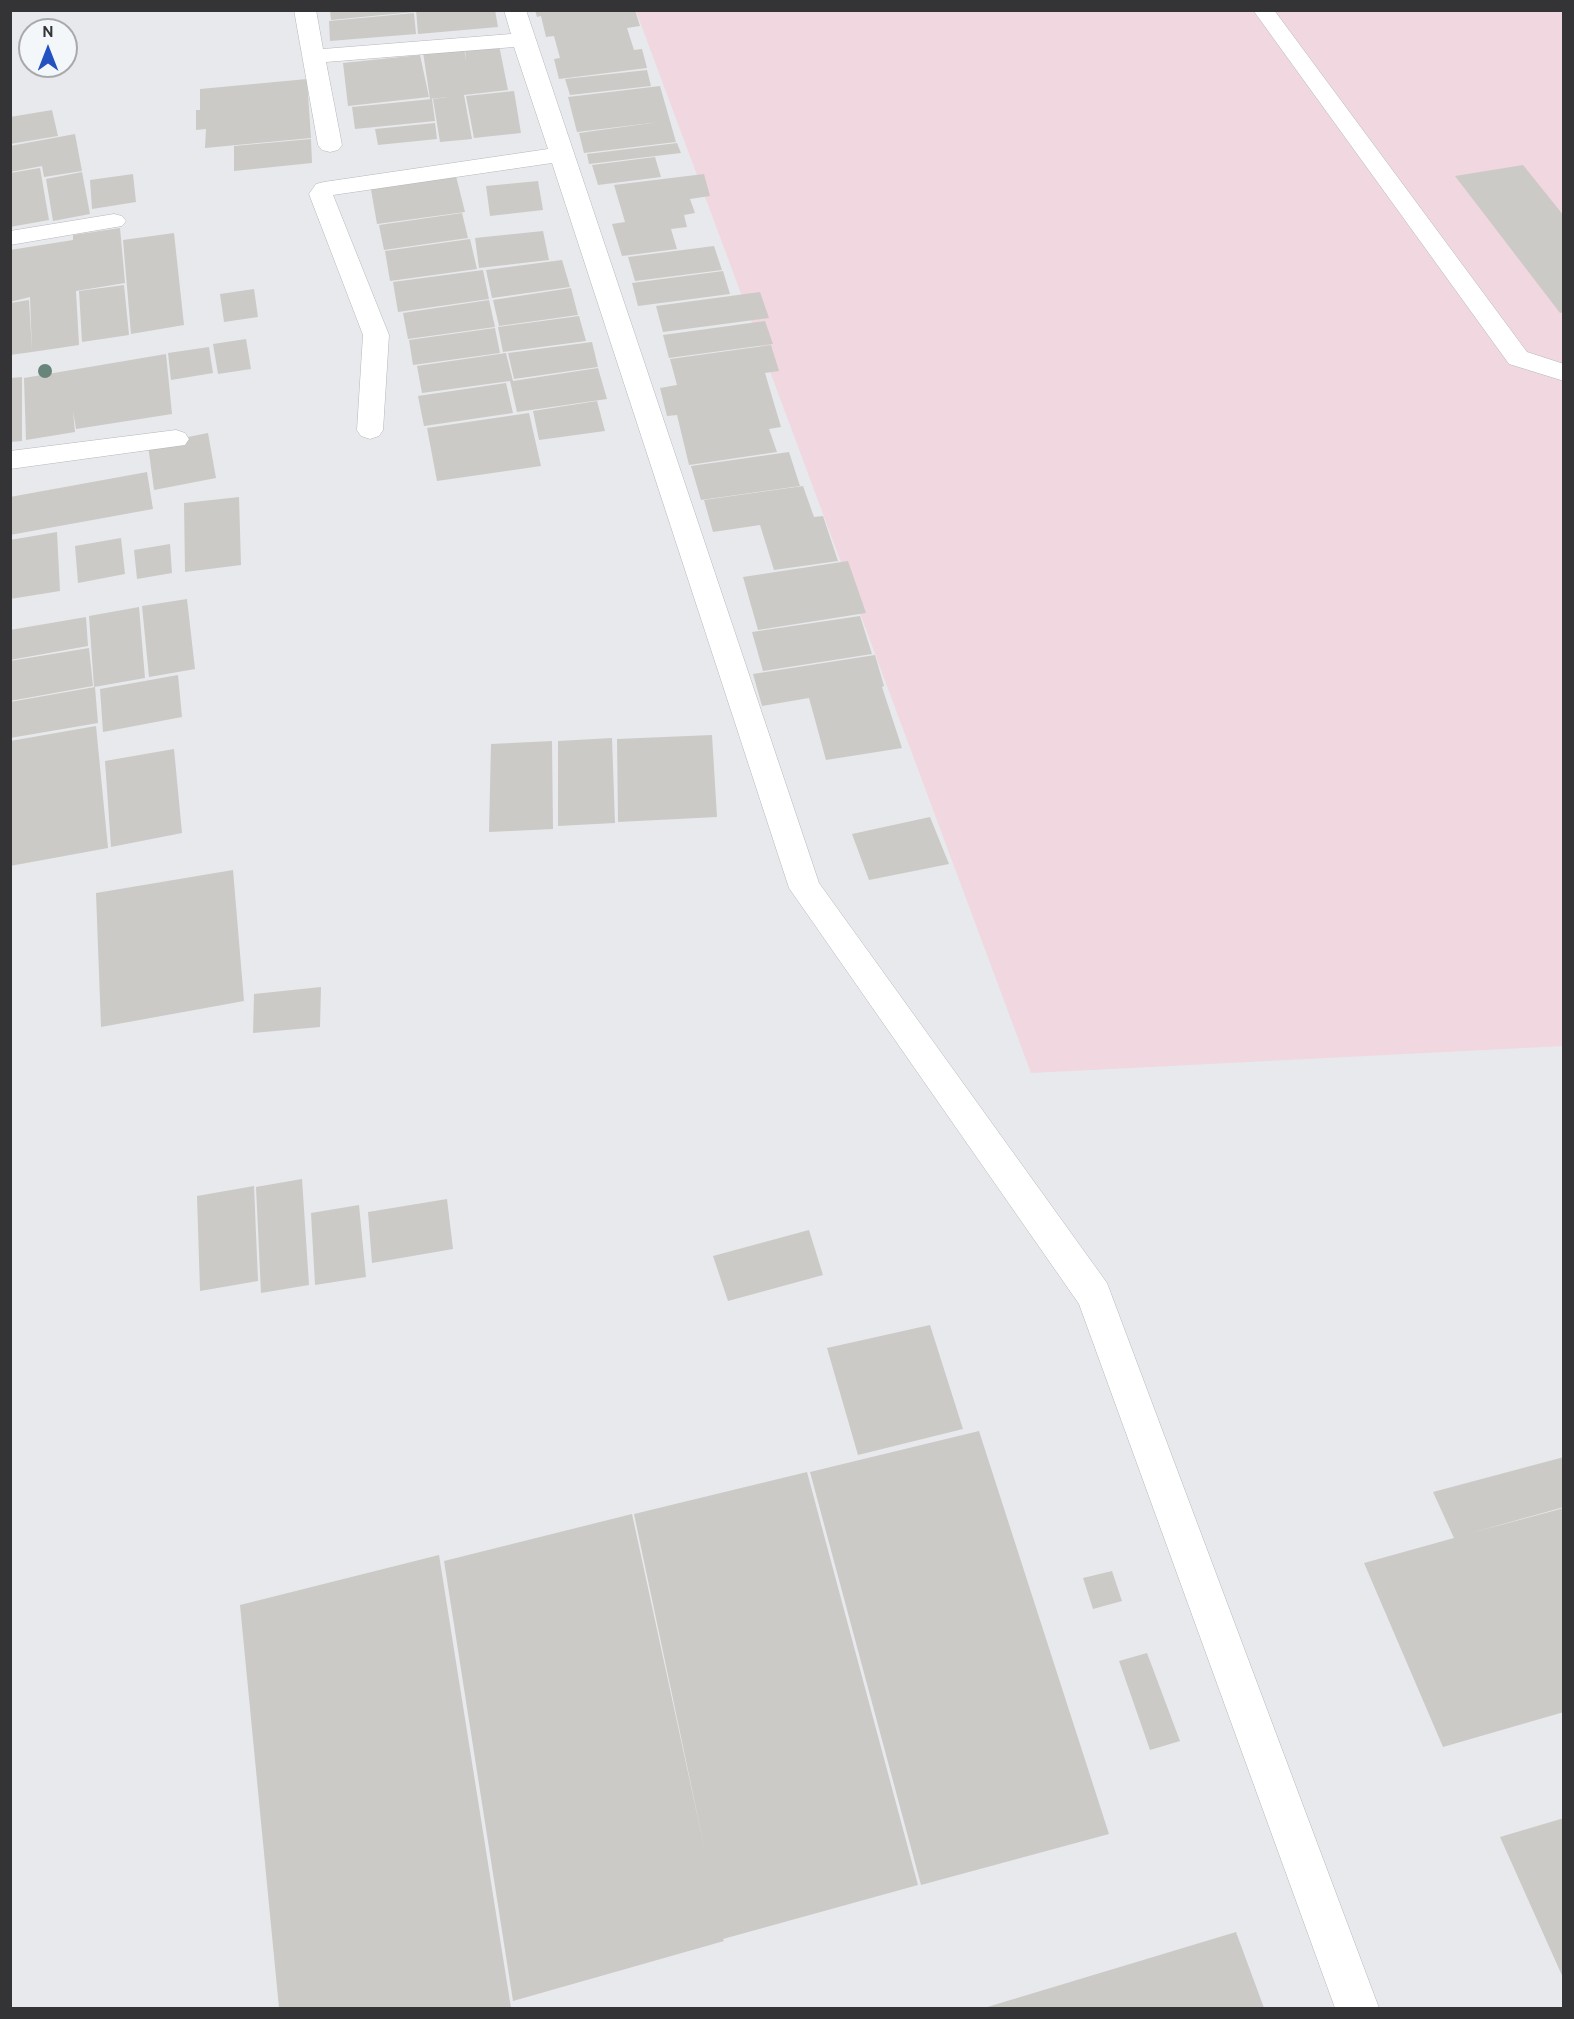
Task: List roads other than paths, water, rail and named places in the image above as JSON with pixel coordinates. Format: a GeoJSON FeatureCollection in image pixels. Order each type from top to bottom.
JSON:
{"type":"FeatureCollection","features":[{"type":"Feature","properties":{"kind":"street"},"geometry":{"type":"LineString","coordinates":[[305,10],[330,145]]}},
{"type":"Feature","properties":{"kind":"street"},"geometry":{"type":"LineString","coordinates":[[515,10],[523,40],[805,888],[1094,1295],[1358,2008]]}},
{"type":"Feature","properties":{"kind":"street"},"geometry":{"type":"LineString","coordinates":[[1263,10],[1518,358],[1563,373]]}},
{"type":"Feature","properties":{"kind":"street"},"geometry":{"type":"LineString","coordinates":[[313,56],[523,40]]}},
{"type":"Feature","properties":{"kind":"street"},"geometry":{"type":"LineString","coordinates":[[370,430],[376,335],[321,194],[324,189],[562,154]]}},
{"type":"Feature","properties":{"kind":"street"},"geometry":{"type":"LineString","coordinates":[[10,238],[114,221]]}},
{"type":"Feature","properties":{"kind":"street"},"geometry":{"type":"LineString","coordinates":[[10,460],[176,439]]}}]}
